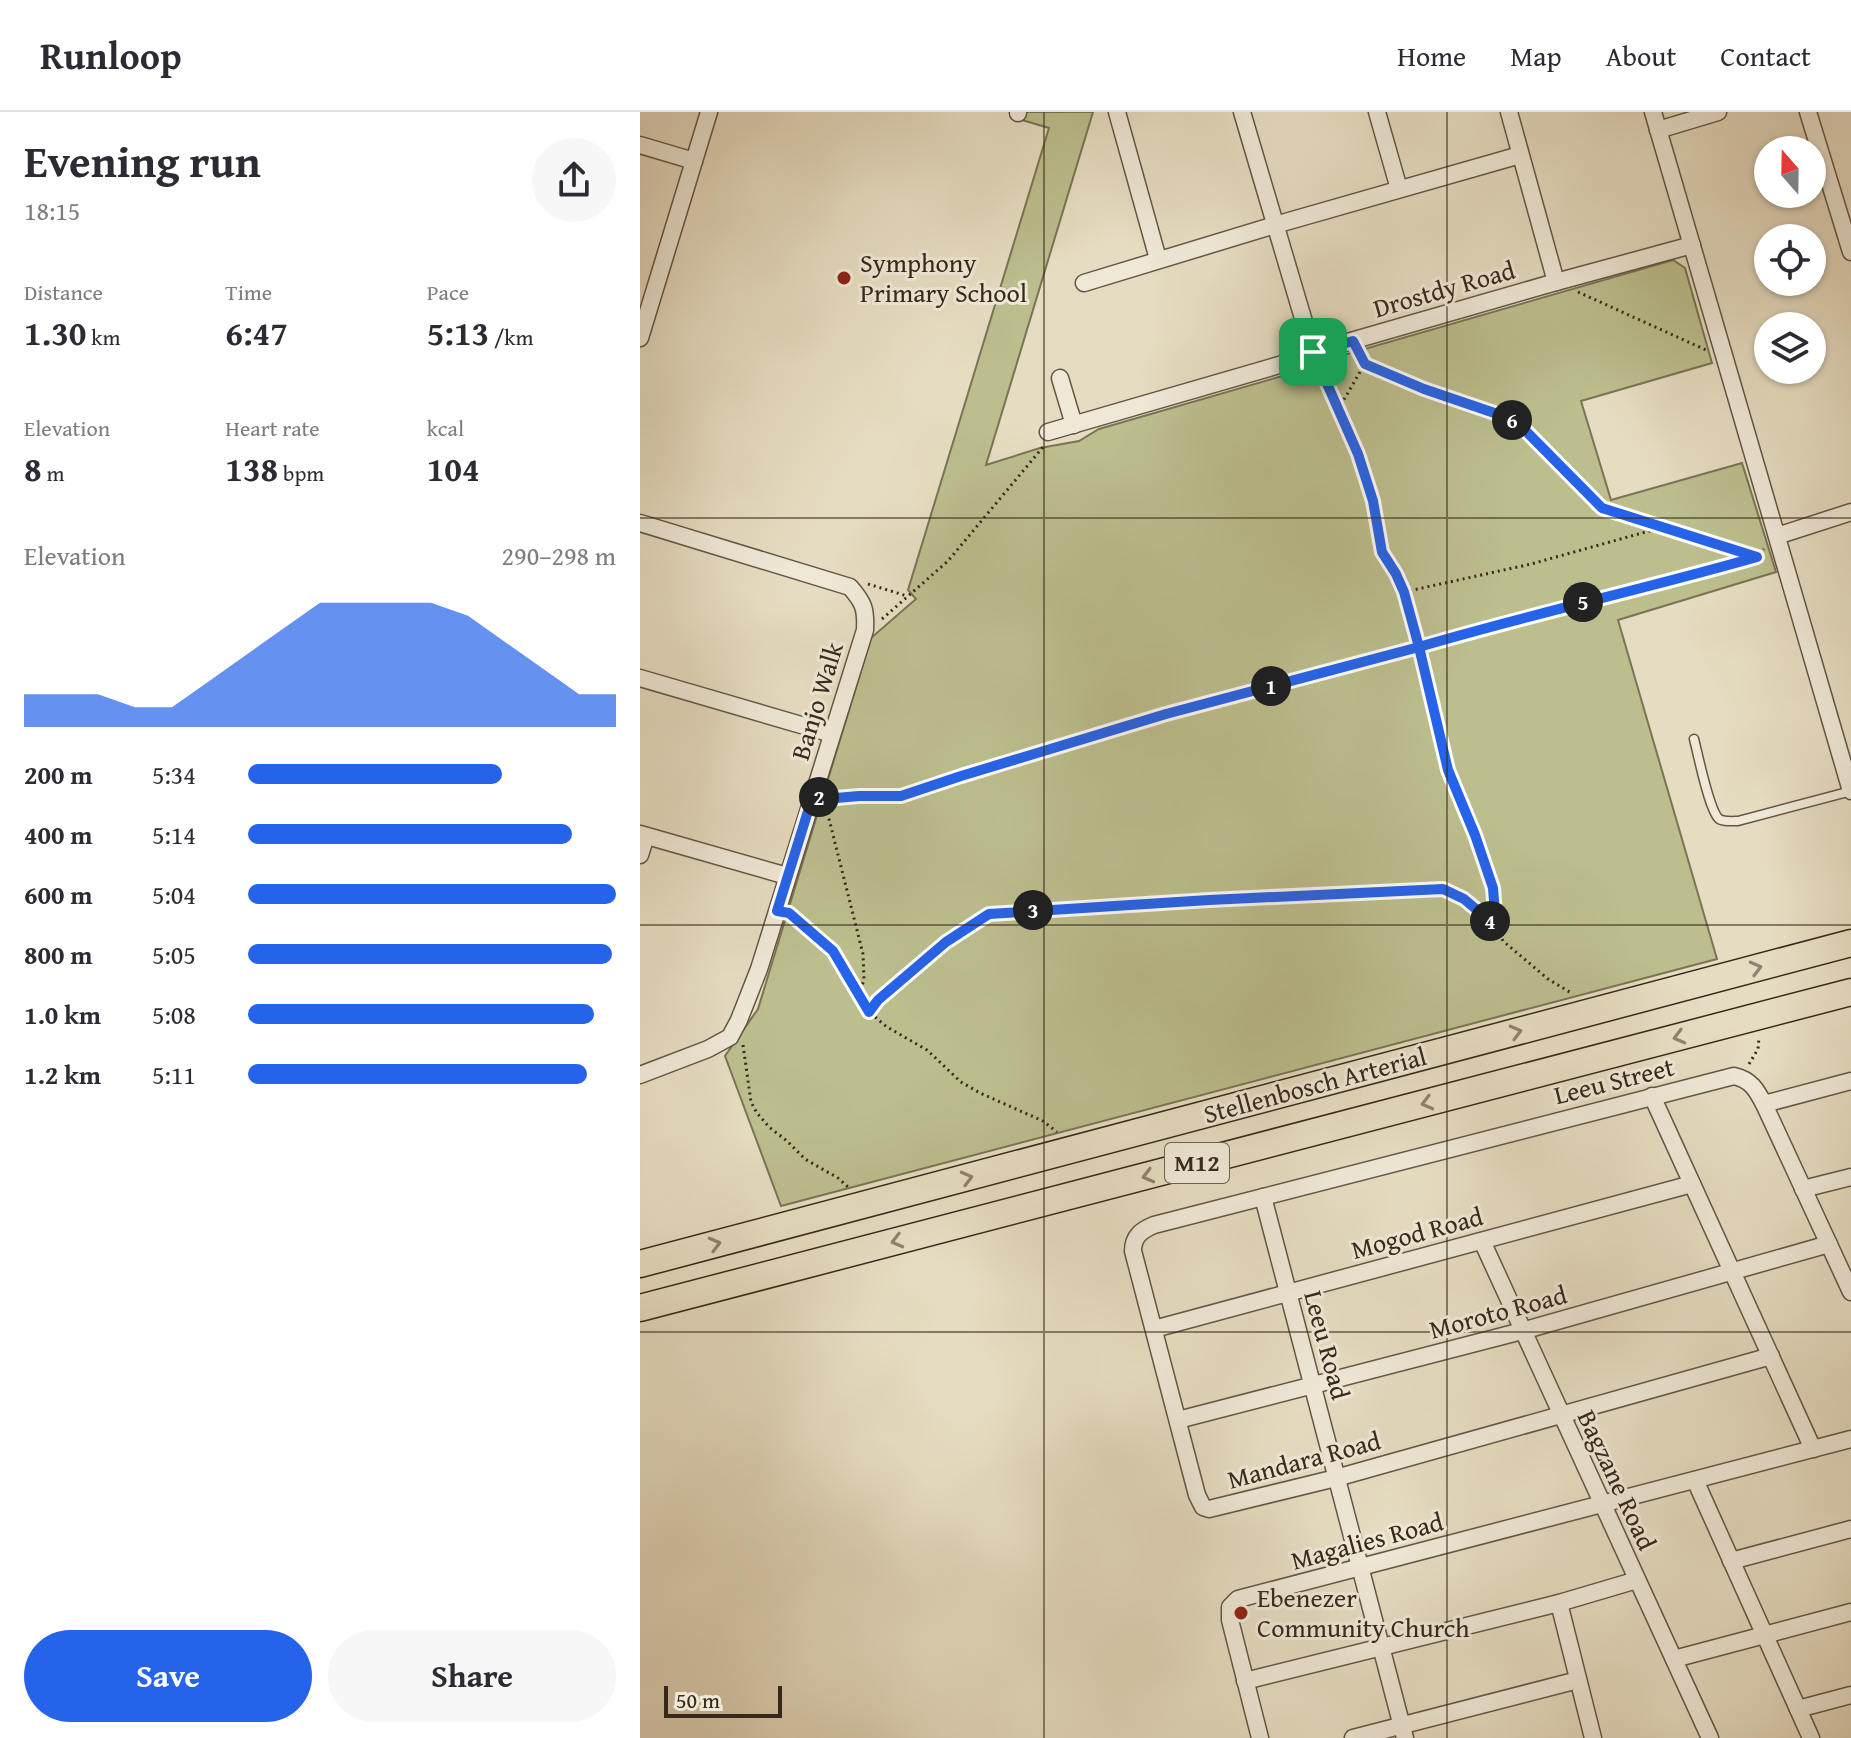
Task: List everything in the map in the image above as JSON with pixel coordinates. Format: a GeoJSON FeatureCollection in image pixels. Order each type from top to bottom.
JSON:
{"type":"FeatureCollection","features":[{"type":"Feature","properties":{"kind":"main road","name":"Stellenbosch Arterial"},"geometry":{"type":"LineString","coordinates":[[640,1264],[1851,943]]}},
{"type":"Feature","properties":{"kind":"main road","name":"Stellenbosch Arterial"},"geometry":{"type":"LineString","coordinates":[[640,1308],[1851,992]]}},
{"type":"Feature","properties":{"kind":"street"},"geometry":{"type":"LineString","coordinates":[[640,338],[645,303],[709,112]]}},
{"type":"Feature","properties":{"kind":"street"},"geometry":{"type":"LineString","coordinates":[[1117,112],[1158,259]]}},
{"type":"Feature","properties":{"kind":"street"},"geometry":{"type":"LineString","coordinates":[[1242,112],[1313,352]]}},
{"type":"Feature","properties":{"kind":"street"},"geometry":{"type":"LineString","coordinates":[[1377,112],[1399,189]]}},
{"type":"Feature","properties":{"kind":"street"},"geometry":{"type":"LineString","coordinates":[[1509,112],[1556,282]]}},
{"type":"Feature","properties":{"kind":"street"},"geometry":{"type":"LineString","coordinates":[[1653,112],[1851,791]]}},
{"type":"Feature","properties":{"kind":"street"},"geometry":{"type":"LineString","coordinates":[[1658,130],[1718,112]]}},
{"type":"Feature","properties":{"kind":"street"},"geometry":{"type":"LineString","coordinates":[[1808,112],[1851,252]]}},
{"type":"Feature","properties":{"kind":"street"},"geometry":{"type":"LineString","coordinates":[[640,145],[694,161]]}},
{"type":"Feature","properties":{"kind":"street"},"geometry":{"type":"LineString","coordinates":[[1084,283],[1520,155]]}},
{"type":"Feature","properties":{"kind":"street","name":"Drostdy Road"},"geometry":{"type":"LineString","coordinates":[[1048,432],[1293,361],[1313,352],[1692,245]]}},
{"type":"Feature","properties":{"kind":"street"},"geometry":{"type":"LineString","coordinates":[[1060,378],[1074,425]]}},
{"type":"Feature","properties":{"kind":"street"},"geometry":{"type":"LineString","coordinates":[[1777,536],[1851,512]]}},
{"type":"Feature","properties":{"kind":"street","name":"Banjo Walk"},"geometry":{"type":"LineString","coordinates":[[640,523],[850,587],[865,607],[865,630],[759,969],[730,1037]]}},
{"type":"Feature","properties":{"kind":"street"},"geometry":{"type":"LineString","coordinates":[[640,678],[832,734]]}},
{"type":"Feature","properties":{"kind":"street"},"geometry":{"type":"LineString","coordinates":[[640,855],[643,835],[787,876]]}},
{"type":"Feature","properties":{"kind":"street"},"geometry":{"type":"LineString","coordinates":[[640,1075],[708,1049],[730,1037]]}},
{"type":"Feature","properties":{"kind":"street","name":"Leeu Street"},"geometry":{"type":"LineString","coordinates":[[1263,1197],[1726,1077],[1742,1078]]}},
{"type":"Feature","properties":{"kind":"street"},"geometry":{"type":"LineString","coordinates":[[1742,1078],[1753,1085],[1764,1104],[1829,1244],[1847,1273],[1851,1292]]}},
{"type":"Feature","properties":{"kind":"street"},"geometry":{"type":"LineString","coordinates":[[1764,1104],[1851,1081]]}},
{"type":"Feature","properties":{"kind":"street"},"geometry":{"type":"LineString","coordinates":[[1652,1096],[1813,1449]]}},
{"type":"Feature","properties":{"kind":"street"},"geometry":{"type":"LineString","coordinates":[[1803,1189],[1851,1177]]}},
{"type":"Feature","properties":{"kind":"street","name":"Mogod Road"},"geometry":{"type":"LineString","coordinates":[[1154,1329],[1692,1184]]}},
{"type":"Feature","properties":{"kind":"street","name":"Leeu Road"},"geometry":{"type":"LineString","coordinates":[[1263,1197],[1403,1732]]}},
{"type":"Feature","properties":{"kind":"street","name":"Mandara Road"},"geometry":{"type":"LineString","coordinates":[[1263,1197],[1154,1225],[1135,1238],[1133,1251],[1197,1495],[1203,1507],[1209,1509],[1336,1478],[1771,1356]]}},
{"type":"Feature","properties":{"kind":"street","name":"Bagzane Road"},"geometry":{"type":"LineString","coordinates":[[1482,1241],[1710,1738]]}},
{"type":"Feature","properties":{"kind":"street","name":"Moroto Road"},"geometry":{"type":"LineString","coordinates":[[1178,1420],[1522,1331],[1829,1244]]}},
{"type":"Feature","properties":{"kind":"street","name":"Magalies Road"},"geometry":{"type":"LineString","coordinates":[[1260,1738],[1230,1620],[1230,1607],[1238,1599],[1851,1439]]}},
{"type":"Feature","properties":{"kind":"street"},"geometry":{"type":"LineString","coordinates":[[1695,1480],[1811,1738]]}},
{"type":"Feature","properties":{"kind":"street"},"geometry":{"type":"LineString","coordinates":[[1731,1561],[1851,1529]]}},
{"type":"Feature","properties":{"kind":"street"},"geometry":{"type":"LineString","coordinates":[[1245,1681],[1559,1603],[1637,1580]]}},
{"type":"Feature","properties":{"kind":"street"},"geometry":{"type":"LineString","coordinates":[[1559,1603],[1593,1738]]}},
{"type":"Feature","properties":{"kind":"street"},"geometry":{"type":"LineString","coordinates":[[1674,1659],[1851,1612]]}},
{"type":"Feature","properties":{"kind":"street"},"geometry":{"type":"LineString","coordinates":[[1353,1738],[1403,1732],[1578,1680]]}},
{"type":"Feature","properties":{"kind":"street"},"geometry":{"type":"LineString","coordinates":[[1798,1709],[1851,1695]]}},
{"type":"Feature","properties":{"kind":"lane"},"geometry":{"type":"LineString","coordinates":[[1694,739],[1712,808],[1720,819],[1738,821],[1851,791]]}},
{"type":"Feature","properties":{"kind":"path"},"geometry":{"type":"LineString","coordinates":[[1556,282],[1725,358]]}},
{"type":"Feature","properties":{"kind":"path"},"geometry":{"type":"LineString","coordinates":[[1353,341],[1365,364],[1424,389],[1515,420],[1602,508],[1757,557]]}},
{"type":"Feature","properties":{"kind":"path"},"geometry":{"type":"LineString","coordinates":[[1313,352],[1358,454],[1373,501],[1382,552],[1404,592],[1448,770],[1493,888],[1496,926],[1503,941],[1548,979],[1578,999]]}},
{"type":"Feature","properties":{"kind":"path"},"geometry":{"type":"LineString","coordinates":[[1338,410],[1365,364]]}},
{"type":"Feature","properties":{"kind":"path"},"geometry":{"type":"LineString","coordinates":[[875,625],[948,561],[1042,449]]}},
{"type":"Feature","properties":{"kind":"path"},"geometry":{"type":"LineString","coordinates":[[1404,592],[1531,564],[1663,527]]}},
{"type":"Feature","properties":{"kind":"path"},"geometry":{"type":"LineString","coordinates":[[859,994],[864,980],[863,954],[825,799],[901,796],[1166,714],[1757,557],[1777,536]]}},
{"type":"Feature","properties":{"kind":"path"},"geometry":{"type":"LineString","coordinates":[[859,582],[908,597]]}},
{"type":"Feature","properties":{"kind":"path"},"geometry":{"type":"LineString","coordinates":[[869,1012],[878,1000],[946,942],[989,914],[1178,901],[1443,889],[1464,899],[1496,926]]}},
{"type":"Feature","properties":{"kind":"path"},"geometry":{"type":"LineString","coordinates":[[777,911],[789,913],[833,951],[869,1012],[887,1027],[927,1050],[961,1082],[1043,1121],[1060,1134]]}},
{"type":"Feature","properties":{"kind":"path"},"geometry":{"type":"LineString","coordinates":[[1742,1078],[1758,1049],[1759,1035]]}},
{"type":"Feature","properties":{"kind":"path"},"geometry":{"type":"LineString","coordinates":[[730,1037],[743,1043],[751,1102],[757,1113],[805,1159],[838,1178],[850,1189]]}},
{"type":"Feature","properties":{"kind":"green space"},"geometry":{"type":"Polygon","coordinates":[[[1024,112],[1093,112],[986,465],[1040,448],[1079,441],[1099,429],[1673,260],[1685,268],[1712,363],[1581,401],[1611,500],[1742,463],[1776,572],[1618,620],[1717,959],[781,1206],[725,1056],[758,1009],[871,638],[916,599],[908,590],[1049,128],[1022,120],[1024,112]]]}},
{"type":"Feature","properties":{"kind":"place","name":"Symphony Primary School"},"geometry":{"type":"Point","coordinates":[844,278]}},
{"type":"Feature","properties":{"kind":"place","name":"Ebenezer Community Church"},"geometry":{"type":"Point","coordinates":[1241,1613]}},
{"type":"Feature","properties":{"kind":"route"},"geometry":{"type":"LineString","coordinates":[[1313,352],[1353,341],[1365,364],[1424,389],[1515,420],[1602,508],[1757,557],[1419,647],[1448,770],[1493,888],[1496,926],[1464,899],[1443,889],[989,914],[946,942],[878,1000],[869,1012],[833,951],[789,913],[777,911],[813,795],[825,799],[901,796],[1166,714],[1419,647],[1404,592],[1382,552],[1373,501],[1358,454],[1313,352]]}}]}
